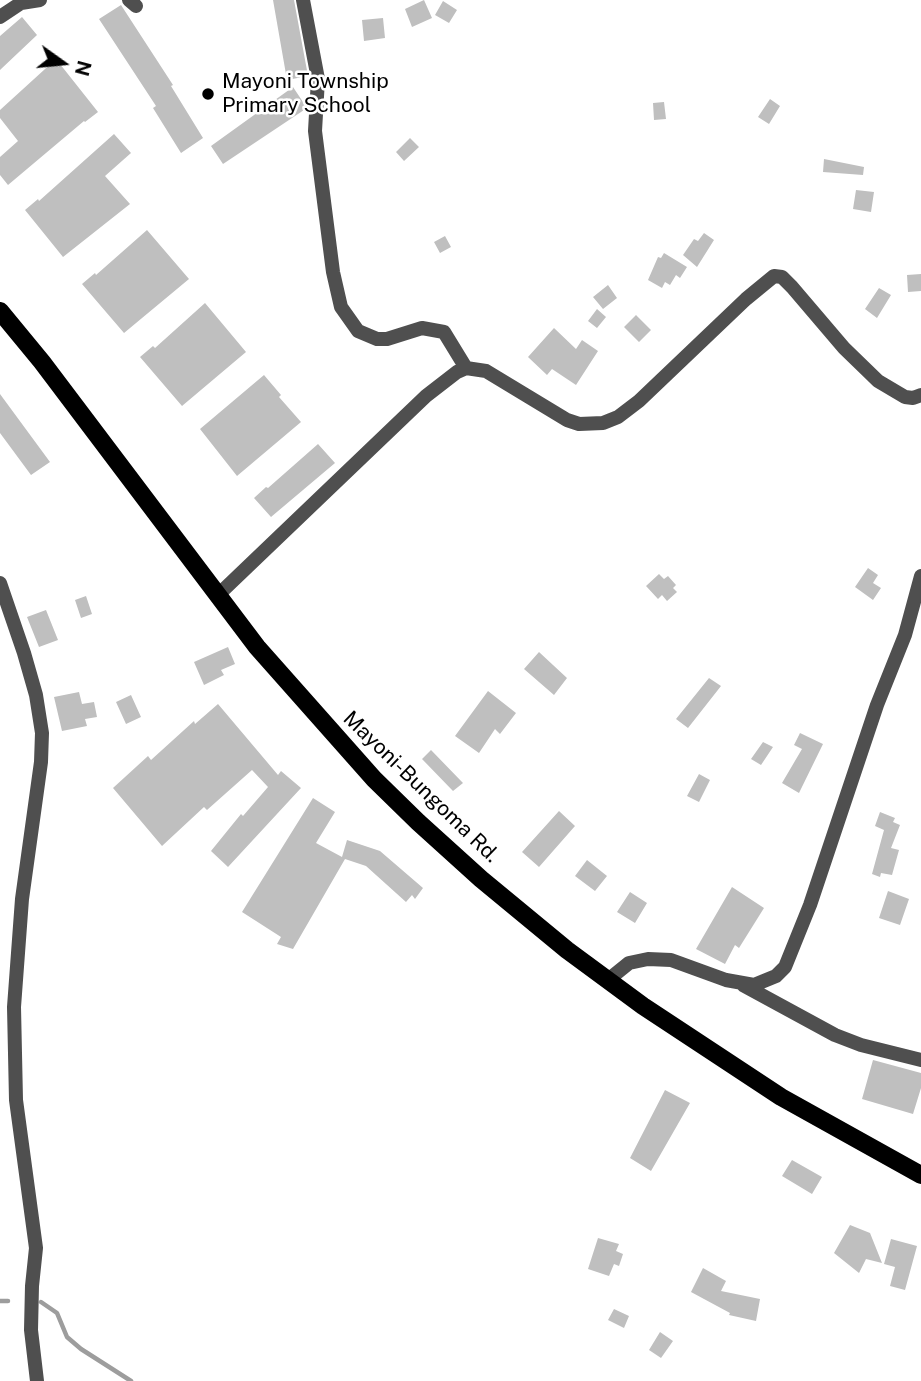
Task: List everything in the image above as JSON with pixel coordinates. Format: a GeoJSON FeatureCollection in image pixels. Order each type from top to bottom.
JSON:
{"type":"FeatureCollection","features":[{"type":"Feature","properties":{"kind":"main road","name":"Mayoni-Bungoma Rd."},"geometry":{"type":"LineString","coordinates":[[0,311],[42,362],[216,596],[305,704],[374,779],[481,879],[608,980],[781,1097],[921,1175]]}},
{"type":"Feature","properties":{"kind":"street"},"geometry":{"type":"LineString","coordinates":[[0,17],[21,4],[40,0]]}},
{"type":"Feature","properties":{"kind":"street"},"geometry":{"type":"LineString","coordinates":[[303,0],[318,79],[315,131],[333,272],[341,307],[358,331],[377,339],[387,339],[422,328],[444,332],[466,368]]}},
{"type":"Feature","properties":{"kind":"street"},"geometry":{"type":"LineString","coordinates":[[216,596],[426,396],[466,368],[486,371],[499,377],[567,420],[579,424],[603,423],[618,417],[639,401],[765,281],[778,276],[792,286],[844,348],[878,381],[905,397],[921,395]]}},
{"type":"Feature","properties":{"kind":"street"},"geometry":{"type":"LineString","coordinates":[[608,980],[629,962],[659,958],[726,980],[754,985],[776,976],[785,967],[877,705],[905,635],[921,576]]}},
{"type":"Feature","properties":{"kind":"street"},"geometry":{"type":"LineString","coordinates":[[0,583],[36,695],[42,733],[41,762],[22,899],[14,1007],[16,1100],[36,1248],[31,1330],[37,1381]]}},
{"type":"Feature","properties":{"kind":"street"},"geometry":{"type":"LineString","coordinates":[[741,983],[835,1035],[861,1045],[921,1060]]}},
{"type":"Feature","properties":{"kind":"building"},"geometry":{"type":"Polygon","coordinates":[[[273,0],[294,0],[308,76],[287,80],[273,0]]]}},
{"type":"Feature","properties":{"kind":"building"},"geometry":{"type":"Polygon","coordinates":[[[424,0],[432,18],[412,27],[405,9],[424,0]]]}},
{"type":"Feature","properties":{"kind":"building"},"geometry":{"type":"Polygon","coordinates":[[[443,1],[457,10],[449,23],[435,15],[443,1]]]}},
{"type":"Feature","properties":{"kind":"building"},"geometry":{"type":"Polygon","coordinates":[[[121,5],[173,85],[171,86],[203,138],[181,153],[153,108],[156,106],[99,19],[121,5]]]}},
{"type":"Feature","properties":{"kind":"building"},"geometry":{"type":"Polygon","coordinates":[[[22,17],[37,35],[0,70],[0,36],[22,17]]]}},
{"type":"Feature","properties":{"kind":"building"},"geometry":{"type":"Polygon","coordinates":[[[383,18],[385,38],[364,41],[362,20],[383,18]]]}},
{"type":"Feature","properties":{"kind":"building"},"geometry":{"type":"Polygon","coordinates":[[[56,59],[98,112],[8,185],[0,175],[0,157],[18,141],[0,118],[0,110],[56,59]]]}},
{"type":"Feature","properties":{"kind":"building"},"geometry":{"type":"Polygon","coordinates":[[[293,87],[307,108],[223,164],[211,146],[293,87]]]}},
{"type":"Feature","properties":{"kind":"building"},"geometry":{"type":"Polygon","coordinates":[[[770,99],[780,106],[769,124],[758,117],[770,99]]]}},
{"type":"Feature","properties":{"kind":"building"},"geometry":{"type":"Polygon","coordinates":[[[664,102],[666,119],[654,120],[653,103],[664,102]]]}},
{"type":"Feature","properties":{"kind":"building"},"geometry":{"type":"Polygon","coordinates":[[[114,134],[131,153],[105,176],[130,204],[63,257],[25,210],[38,199],[39,201],[114,134]]]}},
{"type":"Feature","properties":{"kind":"building"},"geometry":{"type":"Polygon","coordinates":[[[410,138],[419,147],[404,161],[396,152],[410,138]]]}},
{"type":"Feature","properties":{"kind":"building"},"geometry":{"type":"Polygon","coordinates":[[[824,159],[864,167],[863,175],[823,172],[824,159]]]}},
{"type":"Feature","properties":{"kind":"building"},"geometry":{"type":"Polygon","coordinates":[[[856,190],[874,192],[871,212],[853,209],[856,190]]]}},
{"type":"Feature","properties":{"kind":"building"},"geometry":{"type":"Polygon","coordinates":[[[147,230],[189,279],[124,333],[82,284],[147,230]]]}},
{"type":"Feature","properties":{"kind":"building"},"geometry":{"type":"Polygon","coordinates":[[[704,233],[714,240],[697,267],[683,255],[694,239],[698,241],[704,233]]]}},
{"type":"Feature","properties":{"kind":"building"},"geometry":{"type":"Polygon","coordinates":[[[445,236],[451,247],[440,253],[434,242],[445,236]]]}},
{"type":"Feature","properties":{"kind":"building"},"geometry":{"type":"Polygon","coordinates":[[[664,253],[687,267],[680,278],[676,275],[670,285],[665,282],[662,288],[648,280],[658,257],[661,258],[664,253]]]}},
{"type":"Feature","properties":{"kind":"building"},"geometry":{"type":"Polygon","coordinates":[[[921,274],[921,291],[908,292],[907,275],[921,274]]]}},
{"type":"Feature","properties":{"kind":"building"},"geometry":{"type":"Polygon","coordinates":[[[608,285],[617,298],[603,309],[593,297],[608,285]]]}},
{"type":"Feature","properties":{"kind":"building"},"geometry":{"type":"Polygon","coordinates":[[[879,288],[891,295],[877,318],[865,309],[879,288]]]}},
{"type":"Feature","properties":{"kind":"building"},"geometry":{"type":"Polygon","coordinates":[[[205,303],[246,352],[182,406],[140,357],[153,346],[155,348],[205,303]]]}},
{"type":"Feature","properties":{"kind":"building"},"geometry":{"type":"Polygon","coordinates":[[[597,309],[606,317],[597,328],[588,321],[597,309]]]}},
{"type":"Feature","properties":{"kind":"building"},"geometry":{"type":"Polygon","coordinates":[[[636,315],[651,330],[639,342],[624,327],[636,315]]]}},
{"type":"Feature","properties":{"kind":"building"},"geometry":{"type":"Polygon","coordinates":[[[554,328],[576,349],[582,340],[598,351],[576,385],[552,369],[547,375],[528,357],[554,328]]]}},
{"type":"Feature","properties":{"kind":"building"},"geometry":{"type":"Polygon","coordinates":[[[264,375],[301,422],[237,476],[200,429],[264,375]]]}},
{"type":"Feature","properties":{"kind":"building"},"geometry":{"type":"Polygon","coordinates":[[[0,394],[50,462],[31,475],[0,433],[0,394]]]}},
{"type":"Feature","properties":{"kind":"building"},"geometry":{"type":"Polygon","coordinates":[[[318,444],[335,463],[271,517],[254,498],[318,444]]]}},
{"type":"Feature","properties":{"kind":"building"},"geometry":{"type":"Polygon","coordinates":[[[868,568],[878,575],[873,583],[881,588],[873,600],[855,587],[868,568]]]}},
{"type":"Feature","properties":{"kind":"building"},"geometry":{"type":"Polygon","coordinates":[[[659,574],[664,579],[668,576],[676,585],[673,588],[677,592],[667,601],[662,595],[658,599],[646,586],[659,574]]]}},
{"type":"Feature","properties":{"kind":"building"},"geometry":{"type":"Polygon","coordinates":[[[86,596],[92,614],[81,618],[75,600],[86,596]]]}},
{"type":"Feature","properties":{"kind":"building"},"geometry":{"type":"Polygon","coordinates":[[[46,610],[58,640],[39,647],[27,617],[46,610]]]}},
{"type":"Feature","properties":{"kind":"building"},"geometry":{"type":"Polygon","coordinates":[[[228,647],[235,664],[221,670],[224,675],[204,685],[194,662],[228,647]]]}},
{"type":"Feature","properties":{"kind":"building"},"geometry":{"type":"Polygon","coordinates":[[[539,652],[567,678],[554,695],[524,669],[539,652]]]}},
{"type":"Feature","properties":{"kind":"building"},"geometry":{"type":"Polygon","coordinates":[[[709,678],[721,686],[688,728],[676,719],[709,678]]]}},
{"type":"Feature","properties":{"kind":"building"},"geometry":{"type":"Polygon","coordinates":[[[488,691],[516,713],[500,734],[495,729],[479,753],[455,736],[488,691]]]}},
{"type":"Feature","properties":{"kind":"building"},"geometry":{"type":"Polygon","coordinates":[[[79,692],[82,704],[94,702],[97,717],[85,719],[87,726],[62,731],[54,697],[79,692]]]}},
{"type":"Feature","properties":{"kind":"building"},"geometry":{"type":"Polygon","coordinates":[[[131,695],[141,717],[126,724],[116,702],[131,695]]]}},
{"type":"Feature","properties":{"kind":"building"},"geometry":{"type":"Polygon","coordinates":[[[218,704],[278,775],[281,771],[301,788],[228,867],[211,851],[241,814],[243,816],[268,787],[252,770],[207,810],[204,807],[162,846],[113,788],[148,756],[151,760],[194,721],[195,724],[218,704]]]}},
{"type":"Feature","properties":{"kind":"building"},"geometry":{"type":"Polygon","coordinates":[[[800,733],[823,744],[799,793],[782,783],[802,749],[794,745],[800,733]]]}},
{"type":"Feature","properties":{"kind":"building"},"geometry":{"type":"Polygon","coordinates":[[[763,742],[773,747],[761,765],[751,759],[763,742]]]}},
{"type":"Feature","properties":{"kind":"building"},"geometry":{"type":"Polygon","coordinates":[[[431,750],[463,783],[453,791],[422,759],[431,750]]]}},
{"type":"Feature","properties":{"kind":"building"},"geometry":{"type":"Polygon","coordinates":[[[699,774],[710,780],[699,802],[687,796],[699,774]]]}},
{"type":"Feature","properties":{"kind":"building"},"geometry":{"type":"Polygon","coordinates":[[[313,798],[335,812],[316,843],[342,857],[347,840],[380,851],[423,888],[415,899],[412,895],[406,902],[366,866],[345,859],[293,949],[277,944],[281,937],[242,912],[313,798]]]}},
{"type":"Feature","properties":{"kind":"building"},"geometry":{"type":"Polygon","coordinates":[[[559,811],[575,826],[539,867],[522,852],[559,811]]]}},
{"type":"Feature","properties":{"kind":"building"},"geometry":{"type":"Polygon","coordinates":[[[880,812],[895,818],[893,822],[900,825],[891,848],[899,850],[892,875],[881,873],[880,877],[872,874],[884,830],[875,826],[880,812]]]}},
{"type":"Feature","properties":{"kind":"building"},"geometry":{"type":"Polygon","coordinates":[[[587,860],[607,876],[595,891],[575,876],[587,860]]]}},
{"type":"Feature","properties":{"kind":"building"},"geometry":{"type":"Polygon","coordinates":[[[732,887],[764,908],[739,948],[735,945],[725,964],[696,949],[732,887]]]}},
{"type":"Feature","properties":{"kind":"building"},"geometry":{"type":"Polygon","coordinates":[[[888,891],[909,899],[900,925],[879,918],[888,891]]]}},
{"type":"Feature","properties":{"kind":"building"},"geometry":{"type":"Polygon","coordinates":[[[630,892],[647,903],[635,923],[617,912],[630,892]]]}},
{"type":"Feature","properties":{"kind":"building"},"geometry":{"type":"Polygon","coordinates":[[[873,1060],[921,1073],[921,1088],[913,1114],[862,1099],[873,1060]]]}},
{"type":"Feature","properties":{"kind":"building"},"geometry":{"type":"Polygon","coordinates":[[[665,1090],[690,1103],[651,1171],[630,1158],[665,1090]]]}},
{"type":"Feature","properties":{"kind":"building"},"geometry":{"type":"Polygon","coordinates":[[[792,1160],[822,1177],[812,1194],[782,1176],[792,1160]]]}},
{"type":"Feature","properties":{"kind":"building"},"geometry":{"type":"Polygon","coordinates":[[[850,1225],[870,1233],[882,1263],[866,1259],[859,1273],[834,1253],[850,1225]]]}},
{"type":"Feature","properties":{"kind":"building"},"geometry":{"type":"Polygon","coordinates":[[[598,1238],[619,1244],[616,1251],[623,1254],[619,1266],[614,1264],[609,1276],[588,1269],[598,1238]]]}},
{"type":"Feature","properties":{"kind":"building"},"geometry":{"type":"Polygon","coordinates":[[[891,1239],[917,1246],[905,1290],[890,1286],[895,1267],[884,1264],[891,1239]]]}},
{"type":"Feature","properties":{"kind":"building"},"geometry":{"type":"Polygon","coordinates":[[[703,1268],[726,1281],[721,1291],[760,1299],[756,1321],[729,1315],[730,1313],[691,1292],[703,1268]]]}},
{"type":"Feature","properties":{"kind":"building"},"geometry":{"type":"Polygon","coordinates":[[[614,1309],[629,1316],[624,1328],[608,1320],[614,1309]]]}},
{"type":"Feature","properties":{"kind":"building"},"geometry":{"type":"Polygon","coordinates":[[[660,1332],[673,1341],[661,1358],[649,1350],[660,1332]]]}},
{"type":"Feature","properties":{"kind":"waterway"},"geometry":{"type":"LineString","coordinates":[[0,1301],[8,1301]]}},
{"type":"Feature","properties":{"kind":"waterway"},"geometry":{"type":"LineString","coordinates":[[41,1302],[57,1313],[67,1337],[131,1381]]}},
{"type":"Feature","properties":{"kind":"place","name":"Mayoni Township Primary School"},"geometry":{"type":"Point","coordinates":[208,94]}}]}
